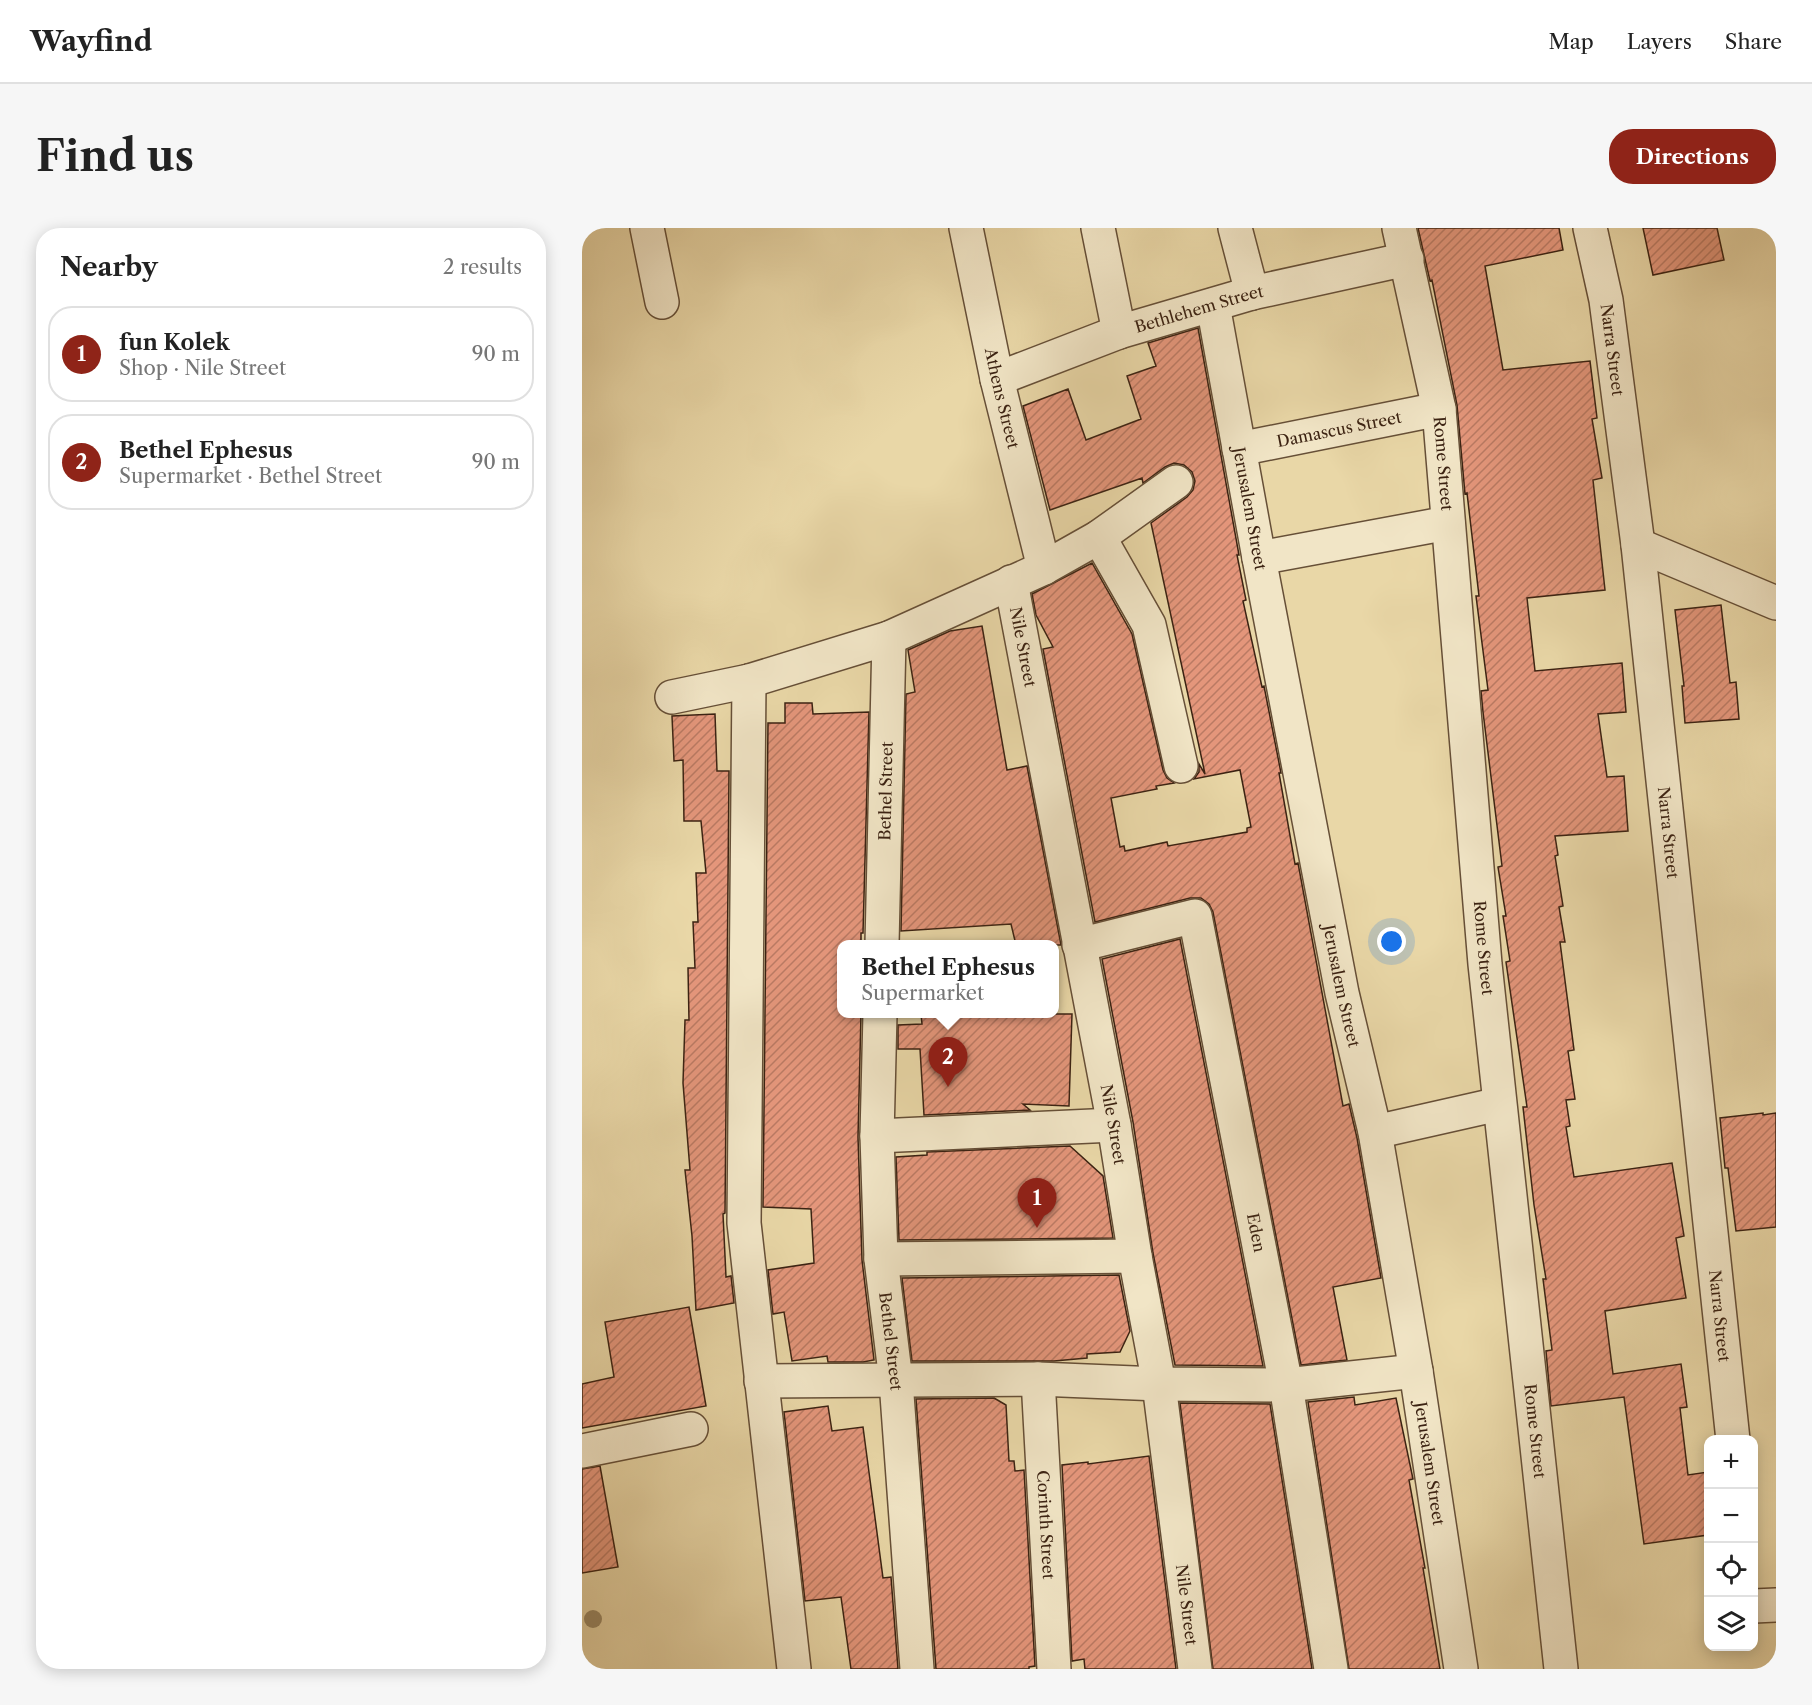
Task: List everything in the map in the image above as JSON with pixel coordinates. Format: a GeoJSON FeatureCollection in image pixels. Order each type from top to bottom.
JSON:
{"type":"FeatureCollection","features":[{"type":"Feature","properties":{"kind":"street"},"geometry":{"type":"LineString","coordinates":[[647,228],[662,302]]}},
{"type":"Feature","properties":{"kind":"street","name":"Athens Street"},"geometry":{"type":"LineString","coordinates":[[966,228],[997,379],[1044,568]]}},
{"type":"Feature","properties":{"kind":"street"},"geometry":{"type":"LineString","coordinates":[[1098,228],[1119,332]]}},
{"type":"Feature","properties":{"kind":"street"},"geometry":{"type":"LineString","coordinates":[[1235,228],[1252,293]]}},
{"type":"Feature","properties":{"kind":"street","name":"Rome Street"},"geometry":{"type":"LineString","coordinates":[[1399,228],[1439,409],[1485,964],[1561,1669]]}},
{"type":"Feature","properties":{"kind":"street","name":"Narra Street"},"geometry":{"type":"LineString","coordinates":[[1590,228],[1606,300],[1638,545],[1732,1435]]}},
{"type":"Feature","properties":{"kind":"street","name":"Bethlehem Street"},"geometry":{"type":"LineString","coordinates":[[997,379],[1119,332],[1252,293],[1407,259]]}},
{"type":"Feature","properties":{"kind":"street","name":"Jerusalem Street"},"geometry":{"type":"LineString","coordinates":[[1213,305],[1342,993],[1375,1132],[1416,1371],[1461,1669]]}},
{"type":"Feature","properties":{"kind":"street","name":"Damascus Street"},"geometry":{"type":"LineString","coordinates":[[1239,449],[1439,409]]}},
{"type":"Feature","properties":{"kind":"street"},"geometry":{"type":"LineString","coordinates":[[672,697],[749,681],[889,638],[1044,568],[1098,537],[1176,482]]}},
{"type":"Feature","properties":{"kind":"street"},"geometry":{"type":"LineString","coordinates":[[1259,558],[1448,523]]}},
{"type":"Feature","properties":{"kind":"street"},"geometry":{"type":"LineString","coordinates":[[1098,537],[1149,625],[1181,766]]}},
{"type":"Feature","properties":{"kind":"street"},"geometry":{"type":"LineString","coordinates":[[1638,545],[1776,603]]}},
{"type":"Feature","properties":{"kind":"street","name":"Nile Street"},"geometry":{"type":"LineString","coordinates":[[1011,582],[1159,1384],[1195,1669]]}},
{"type":"Feature","properties":{"kind":"street","name":"Bethel Street"},"geometry":{"type":"LineString","coordinates":[[882,940],[889,638]]}},
{"type":"Feature","properties":{"kind":"street"},"geometry":{"type":"LineString","coordinates":[[749,681],[744,1223],[794,1669]]}},
{"type":"Feature","properties":{"kind":"street","name":"Eden"},"geometry":{"type":"LineString","coordinates":[[1079,945],[1195,916],[1286,1384],[1331,1669]]}},
{"type":"Feature","properties":{"kind":"street","name":"Bethel Street"},"geometry":{"type":"LineString","coordinates":[[880,1018],[877,1136],[881,1259],[896,1382],[917,1669]]}},
{"type":"Feature","properties":{"kind":"street"},"geometry":{"type":"LineString","coordinates":[[1375,1132],[1499,1104]]}},
{"type":"Feature","properties":{"kind":"street"},"geometry":{"type":"LineString","coordinates":[[877,1136],[1113,1125]]}},
{"type":"Feature","properties":{"kind":"street"},"geometry":{"type":"LineString","coordinates":[[881,1259],[1135,1256]]}},
{"type":"Feature","properties":{"kind":"street"},"geometry":{"type":"LineString","coordinates":[[761,1381],[896,1382],[1038,1379],[1159,1384],[1286,1384],[1416,1371]]}},
{"type":"Feature","properties":{"kind":"street","name":"Corinth Street"},"geometry":{"type":"LineString","coordinates":[[1038,1379],[1054,1669]]}},
{"type":"Feature","properties":{"kind":"street"},"geometry":{"type":"LineString","coordinates":[[582,1451],[692,1429]]}},
{"type":"Feature","properties":{"kind":"street"},"geometry":{"type":"LineString","coordinates":[[1758,1606],[1776,1605]]}},
{"type":"Feature","properties":{"kind":"building"},"geometry":{"type":"Polygon","coordinates":[[[1418,228],[1559,228],[1563,250],[1485,266],[1503,370],[1590,361],[1597,418],[1592,419],[1602,478],[1593,480],[1605,590],[1527,598],[1535,671],[1622,663],[1626,712],[1598,714],[1607,777],[1624,776],[1628,831],[1555,836],[1558,855],[1555,856],[1563,906],[1559,907],[1565,942],[1560,942],[1574,1050],[1568,1051],[1575,1099],[1566,1100],[1570,1126],[1566,1127],[1574,1177],[1672,1163],[1684,1236],[1676,1238],[1686,1298],[1605,1311],[1613,1374],[1681,1364],[1687,1407],[1680,1408],[1688,1475],[1704,1473],[1704,1536],[1644,1544],[1624,1397],[1551,1406],[1546,1351],[1552,1350],[1543,1279],[1546,1279],[1534,1205],[1523,1107],[1527,1107],[1506,962],[1510,961],[1498,867],[1502,866],[1481,691],[1488,690],[1476,596],[1479,596],[1467,493],[1465,494],[1457,405],[1432,280],[1430,281],[1418,228]]]}},
{"type":"Feature","properties":{"kind":"building"},"geometry":{"type":"Polygon","coordinates":[[[1643,228],[1717,228],[1724,260],[1653,275],[1643,228]]]}},
{"type":"Feature","properties":{"kind":"building"},"geometry":{"type":"Polygon","coordinates":[[[1198,328],[1239,555],[1237,555],[1246,600],[1243,601],[1262,687],[1264,686],[1281,773],[1279,773],[1295,864],[1298,863],[1343,1106],[1349,1104],[1357,1138],[1381,1278],[1333,1287],[1347,1360],[1301,1365],[1213,912],[1209,904],[1201,898],[1190,898],[1095,922],[1043,649],[1053,647],[1036,615],[1032,594],[1092,563],[1132,634],[1163,770],[1167,778],[1174,783],[1156,786],[1157,789],[1111,798],[1120,847],[1124,846],[1125,851],[1167,842],[1168,846],[1247,832],[1247,828],[1251,827],[1240,770],[1194,779],[1199,772],[1199,764],[1205,774],[1151,523],[1193,490],[1195,481],[1192,472],[1184,465],[1174,463],[1143,483],[1142,478],[1050,510],[1023,406],[1068,389],[1086,440],[1141,419],[1127,376],[1156,366],[1148,343],[1198,328]]]}},
{"type":"Feature","properties":{"kind":"building"},"geometry":{"type":"Polygon","coordinates":[[[1721,605],[1730,683],[1736,682],[1739,719],[1685,723],[1682,686],[1684,686],[1675,610],[1721,605]]]}},
{"type":"Feature","properties":{"kind":"building"},"geometry":{"type":"Polygon","coordinates":[[[982,626],[1007,770],[1027,766],[1061,945],[1059,945],[1059,940],[1015,940],[1011,924],[901,931],[906,694],[915,692],[908,650],[950,631],[982,626]]]}},
{"type":"Feature","properties":{"kind":"building"},"geometry":{"type":"Polygon","coordinates":[[[785,703],[812,703],[813,714],[869,712],[863,933],[861,933],[861,940],[837,940],[837,1018],[861,1018],[858,1137],[862,1260],[874,1360],[863,1362],[828,1362],[827,1356],[792,1361],[784,1312],[773,1314],[768,1270],[814,1263],[811,1209],[763,1207],[768,723],[785,723],[785,703]]]}},
{"type":"Feature","properties":{"kind":"building"},"geometry":{"type":"Polygon","coordinates":[[[715,714],[717,771],[729,771],[725,1213],[723,1214],[726,1277],[731,1276],[734,1303],[696,1310],[692,1236],[685,1170],[690,1170],[683,1083],[685,1020],[689,1020],[688,968],[695,968],[693,922],[698,922],[696,873],[706,873],[701,821],[684,821],[683,760],[674,761],[672,716],[715,714]]]}},
{"type":"Feature","properties":{"kind":"building"},"geometry":{"type":"Polygon","coordinates":[[[1180,939],[1263,1366],[1175,1365],[1153,1253],[1133,1122],[1102,959],[1180,939]]]}},
{"type":"Feature","properties":{"kind":"building"},"geometry":{"type":"Polygon","coordinates":[[[1059,1014],[1072,1014],[1069,1106],[1023,1104],[1030,1110],[924,1115],[920,1049],[898,1049],[898,1025],[922,1024],[921,1018],[1059,1018],[1059,1014]]]}},
{"type":"Feature","properties":{"kind":"building"},"geometry":{"type":"Polygon","coordinates":[[[1763,1113],[1763,1115],[1776,1113],[1776,1227],[1736,1231],[1728,1168],[1725,1168],[1720,1118],[1763,1113]]]}},
{"type":"Feature","properties":{"kind":"building"},"geometry":{"type":"Polygon","coordinates":[[[1070,1146],[1103,1176],[1113,1238],[899,1240],[896,1157],[927,1155],[927,1152],[1070,1146]]]}},
{"type":"Feature","properties":{"kind":"building"},"geometry":{"type":"Polygon","coordinates":[[[1119,1275],[1130,1331],[1120,1352],[1087,1354],[1087,1358],[1054,1361],[912,1361],[902,1278],[1119,1275]]]}},
{"type":"Feature","properties":{"kind":"building"},"geometry":{"type":"Polygon","coordinates":[[[689,1307],[706,1406],[582,1428],[582,1384],[614,1377],[605,1322],[689,1307]]]}},
{"type":"Feature","properties":{"kind":"building"},"geometry":{"type":"Polygon","coordinates":[[[1354,1397],[1355,1405],[1396,1398],[1413,1479],[1409,1480],[1440,1669],[1349,1669],[1308,1402],[1354,1397]]]}},
{"type":"Feature","properties":{"kind":"building"},"geometry":{"type":"Polygon","coordinates":[[[994,1398],[1006,1405],[1009,1461],[1014,1461],[1015,1471],[1024,1470],[1035,1666],[1029,1669],[936,1669],[916,1399],[994,1398]]]}},
{"type":"Feature","properties":{"kind":"building"},"geometry":{"type":"Polygon","coordinates":[[[1180,1403],[1270,1404],[1312,1669],[1213,1669],[1180,1403]]]}},
{"type":"Feature","properties":{"kind":"building"},"geometry":{"type":"Polygon","coordinates":[[[828,1406],[832,1431],[863,1427],[883,1578],[891,1577],[898,1669],[851,1669],[841,1597],[805,1601],[784,1412],[828,1406]]]}},
{"type":"Feature","properties":{"kind":"building"},"geometry":{"type":"Polygon","coordinates":[[[1149,1456],[1176,1669],[1085,1669],[1084,1659],[1072,1661],[1062,1465],[1149,1456]]]}},
{"type":"Feature","properties":{"kind":"building"},"geometry":{"type":"Polygon","coordinates":[[[600,1466],[618,1567],[582,1573],[582,1469],[600,1466]]]}},
{"type":"Feature","properties":{"kind":"place","name":"Bethel Ephesus"},"geometry":{"type":"Point","coordinates":[948,1087]}},
{"type":"Feature","properties":{"kind":"place","name":"fun Kolek"},"geometry":{"type":"Point","coordinates":[1037,1228]}}]}
